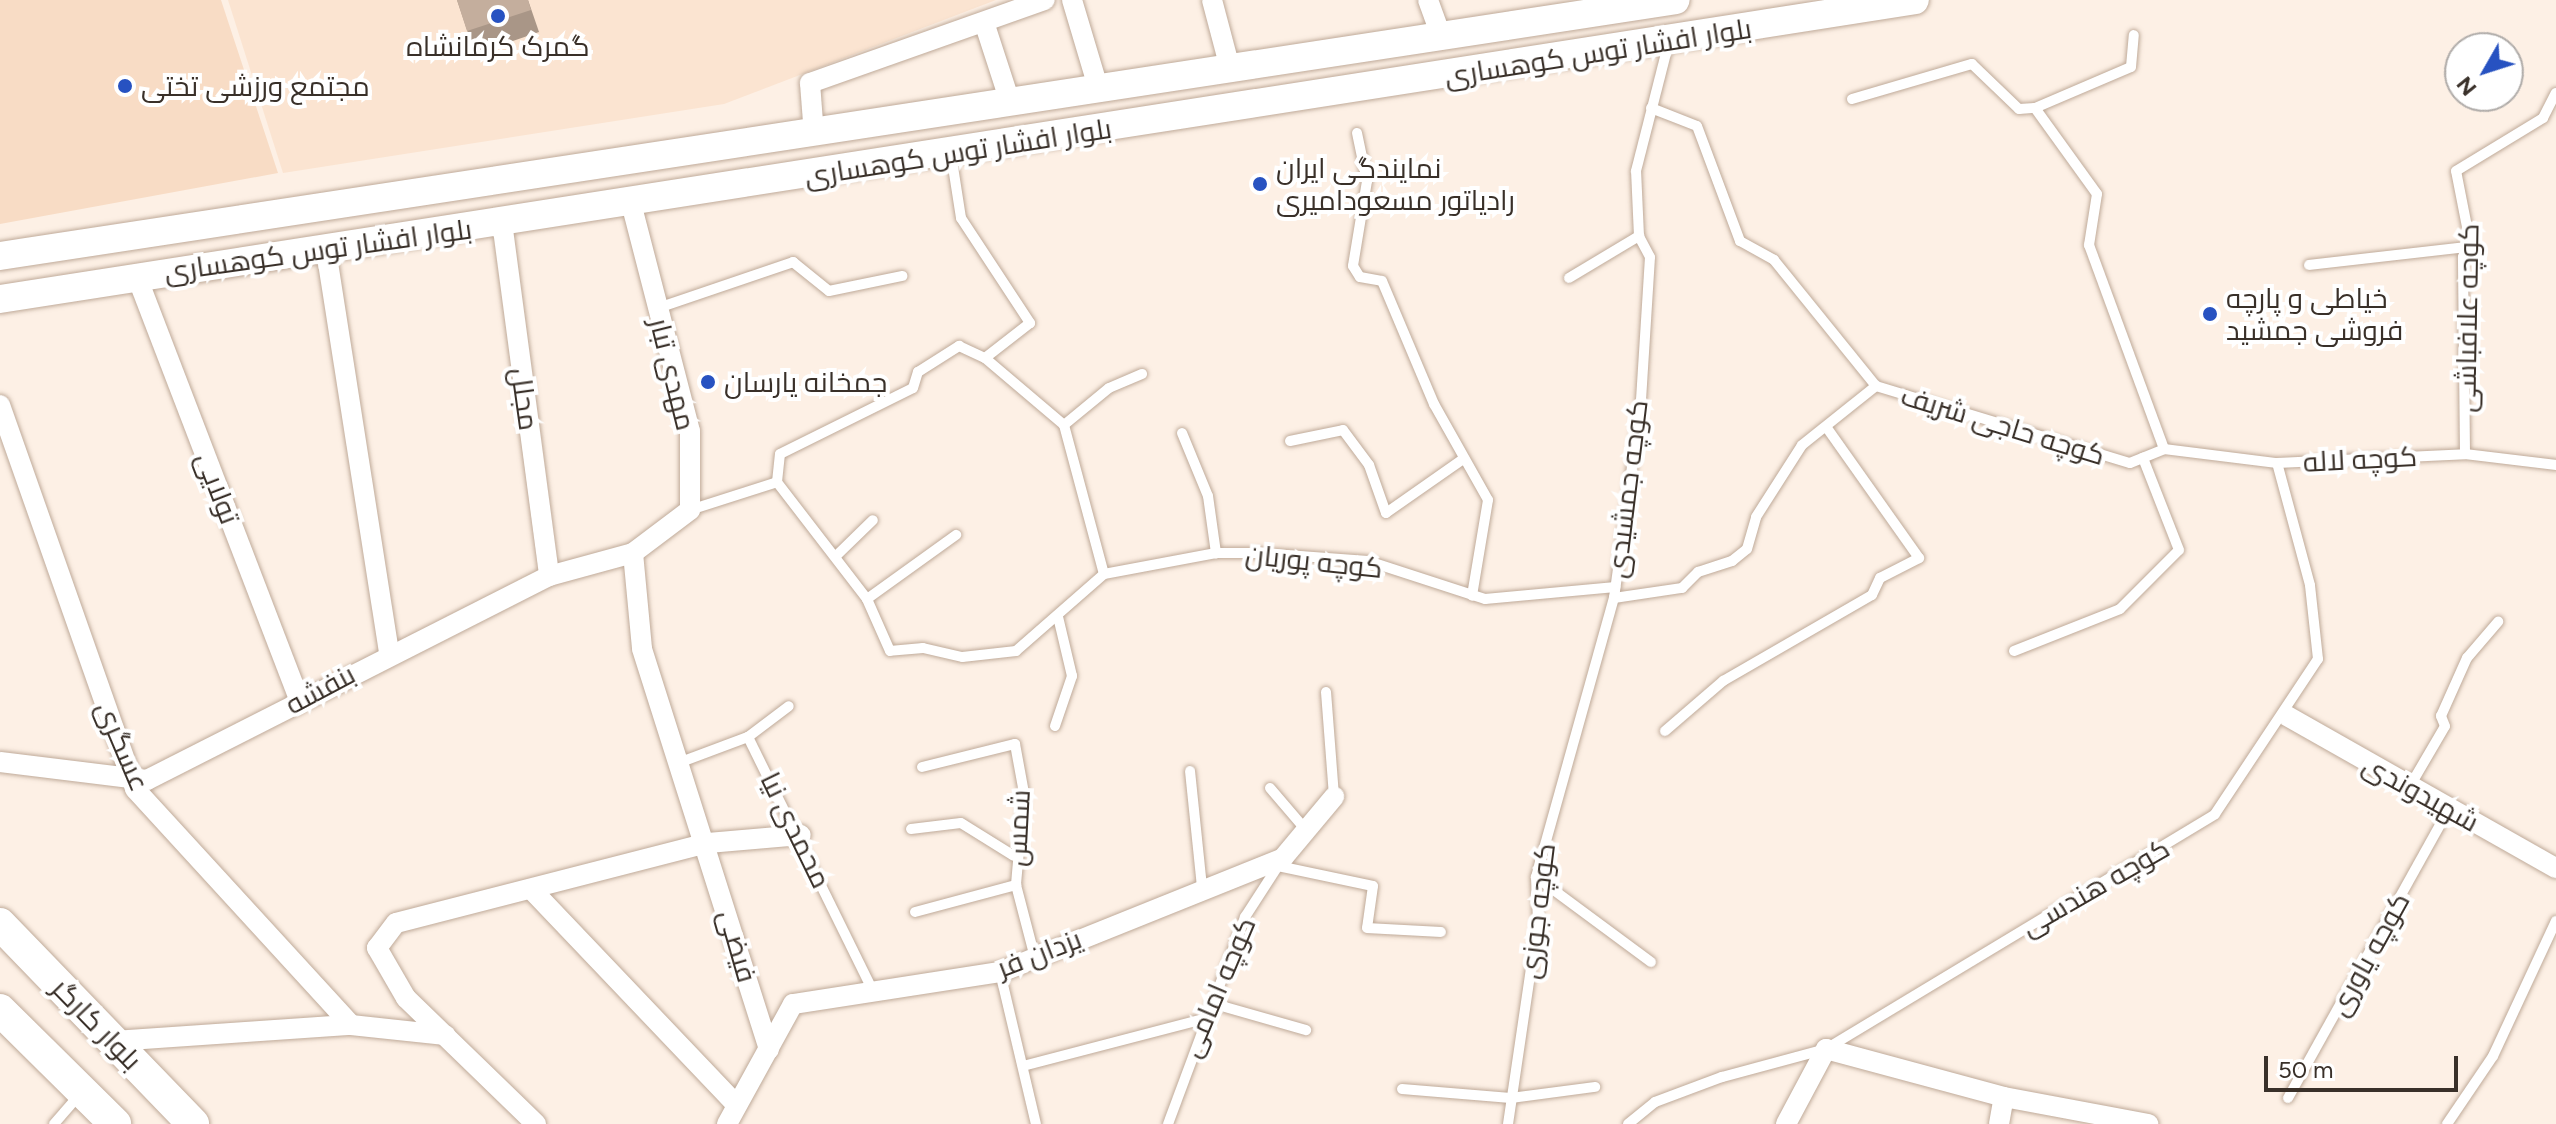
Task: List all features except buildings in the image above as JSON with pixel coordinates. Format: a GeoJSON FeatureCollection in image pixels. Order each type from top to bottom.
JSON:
{"type":"FeatureCollection","features":[{"type":"Feature","properties":{"kind":"main road","name":"بلوار افشار توس کوهساری"},"geometry":{"type":"LineString","coordinates":[[0,299],[951,154],[1915,0]]}},
{"type":"Feature","properties":{"kind":"main road","name":"بلوار افشار توس کوهساری"},"geometry":{"type":"LineString","coordinates":[[0,256],[814,135],[1098,87],[1659,1]]}},
{"type":"Feature","properties":{"kind":"main road","name":"بلوار کارگر"},"geometry":{"type":"LineString","coordinates":[[0,924],[193,1124]]}},
{"type":"Feature","properties":{"kind":"main road","name":"بلوار کارگر"},"geometry":{"type":"LineString","coordinates":[[0,1010],[115,1124]]}},
{"type":"Feature","properties":{"kind":"street"},"geometry":{"type":"LineString","coordinates":[[814,135],[810,83],[1045,0]]}},
{"type":"Feature","properties":{"kind":"street"},"geometry":{"type":"LineString","coordinates":[[1072,0],[1098,87]]}},
{"type":"Feature","properties":{"kind":"street"},"geometry":{"type":"LineString","coordinates":[[1212,0],[1230,68]]}},
{"type":"Feature","properties":{"kind":"street"},"geometry":{"type":"LineString","coordinates":[[1428,0],[1441,36]]}},
{"type":"Feature","properties":{"kind":"street"},"geometry":{"type":"LineString","coordinates":[[984,22],[1010,102]]}},
{"type":"Feature","properties":{"kind":"street","name":"مهدی تبار"},"geometry":{"type":"LineString","coordinates":[[631,203],[690,431],[690,510]]}},
{"type":"Feature","properties":{"kind":"street","name":"مجلل"},"geometry":{"type":"LineString","coordinates":[[502,222],[549,576]]}},
{"type":"Feature","properties":{"kind":"street"},"geometry":{"type":"LineString","coordinates":[[326,250],[389,653]]}},
{"type":"Feature","properties":{"kind":"street","name":"تولایی"},"geometry":{"type":"LineString","coordinates":[[137,277],[299,700]]}},
{"type":"Feature","properties":{"kind":"street","name":"عسگری"},"geometry":{"type":"LineString","coordinates":[[0,405],[131,779],[351,1025]]}},
{"type":"Feature","properties":{"kind":"street"},"geometry":{"type":"LineString","coordinates":[[690,510],[633,553],[642,649],[708,843]]}},
{"type":"Feature","properties":{"kind":"street","name":"بنفشه"},"geometry":{"type":"LineString","coordinates":[[0,762],[147,780],[389,653],[549,576],[633,553]]}},
{"type":"Feature","properties":{"kind":"street","name":"شهیدوندی"},"geometry":{"type":"LineString","coordinates":[[2287,716],[2556,868]]}},
{"type":"Feature","properties":{"kind":"street"},"geometry":{"type":"LineString","coordinates":[[1281,862],[1334,797]]}},
{"type":"Feature","properties":{"kind":"street"},"geometry":{"type":"LineString","coordinates":[[536,1124],[406,998],[377,948],[396,923],[708,843],[801,835]]}},
{"type":"Feature","properties":{"kind":"street","name":"فیضی"},"geometry":{"type":"LineString","coordinates":[[708,843],[769,1049]]}},
{"type":"Feature","properties":{"kind":"street","name":"یزدان فر"},"geometry":{"type":"LineString","coordinates":[[734,1119],[793,1004],[872,989],[1000,972],[1202,887],[1281,862]]}},
{"type":"Feature","properties":{"kind":"street"},"geometry":{"type":"LineString","coordinates":[[531,889],[734,1119]]}},
{"type":"Feature","properties":{"kind":"street"},"geometry":{"type":"LineString","coordinates":[[114,1041],[351,1025],[445,1035]]}},
{"type":"Feature","properties":{"kind":"street"},"geometry":{"type":"LineString","coordinates":[[1786,1124],[1826,1049],[2004,1097],[2148,1124]]}},
{"type":"Feature","properties":{"kind":"street"},"geometry":{"type":"LineString","coordinates":[[1999,1124],[2004,1097]]}},
{"type":"Feature","properties":{"kind":"lane"},"geometry":{"type":"LineString","coordinates":[[1852,99],[1972,64],[2019,109],[2035,108],[2131,67],[2134,35]]}},
{"type":"Feature","properties":{"kind":"lane","name":"کوچه جمشیدی"},"geometry":{"type":"LineString","coordinates":[[1598,656],[1614,593],[1641,400],[1650,257],[1639,236],[1636,171],[1669,40]]}},
{"type":"Feature","properties":{"kind":"lane","name":"کوچه علافباشی"},"geometry":{"type":"LineString","coordinates":[[2465,454],[2467,204],[2456,171],[2543,118],[2556,93]]}},
{"type":"Feature","properties":{"kind":"lane","name":"کوچه حاجی شریف"},"geometry":{"type":"LineString","coordinates":[[1651,108],[1697,126],[1740,241],[1774,260],[1876,386],[1971,410],[2061,446],[2130,463],[2164,449]]}},
{"type":"Feature","properties":{"kind":"lane"},"geometry":{"type":"LineString","coordinates":[[2035,108],[2097,194],[2089,245],[2164,449]]}},
{"type":"Feature","properties":{"kind":"lane"},"geometry":{"type":"LineString","coordinates":[[1357,133],[1367,181],[1353,266],[1360,277],[1382,281],[1463,459],[1488,500],[1472,596]]}},
{"type":"Feature","properties":{"kind":"lane"},"geometry":{"type":"LineString","coordinates":[[951,154],[961,218],[1030,323],[985,358]]}},
{"type":"Feature","properties":{"kind":"lane"},"geometry":{"type":"LineString","coordinates":[[1569,278],[1639,236]]}},
{"type":"Feature","properties":{"kind":"lane"},"geometry":{"type":"LineString","coordinates":[[2309,265],[2466,247]]}},
{"type":"Feature","properties":{"kind":"lane"},"geometry":{"type":"LineString","coordinates":[[656,309],[793,262],[829,291],[902,276]]}},
{"type":"Feature","properties":{"kind":"lane"},"geometry":{"type":"LineString","coordinates":[[959,346],[985,358],[1064,425],[1104,574],[1016,651],[962,657],[923,648],[890,651],[867,599],[837,555],[777,482],[780,454],[913,388],[918,372],[959,346]]}},
{"type":"Feature","properties":{"kind":"lane"},"geometry":{"type":"LineString","coordinates":[[1064,425],[1109,388],[1142,374]]}},
{"type":"Feature","properties":{"kind":"lane","name":"کوچه پوریان"},"geometry":{"type":"LineString","coordinates":[[1104,574],[1216,553],[1368,561],[1472,596],[1506,600],[1682,588],[1698,572],[1732,561],[1747,549],[1756,517],[1802,445],[1876,386]]}},
{"type":"Feature","properties":{"kind":"lane"},"geometry":{"type":"LineString","coordinates":[[1665,731],[1723,681],[1872,595],[1880,578],[1919,558],[1827,428]]}},
{"type":"Feature","properties":{"kind":"lane"},"geometry":{"type":"LineString","coordinates":[[1290,441],[1343,430],[1369,465],[1386,513],[1463,459]]}},
{"type":"Feature","properties":{"kind":"lane"},"geometry":{"type":"LineString","coordinates":[[1182,433],[1208,496],[1216,553]]}},
{"type":"Feature","properties":{"kind":"lane","name":"کوچه لاله"},"geometry":{"type":"LineString","coordinates":[[2164,449],[2277,463],[2465,454],[2556,465]]}},
{"type":"Feature","properties":{"kind":"lane"},"geometry":{"type":"LineString","coordinates":[[2014,651],[2120,609],[2179,550],[2143,458]]}},
{"type":"Feature","properties":{"kind":"lane","name":"کوچه هندسی"},"geometry":{"type":"LineString","coordinates":[[1628,1124],[1655,1102],[1722,1077],[1826,1049],[2215,814],[2287,716],[2318,659],[2310,585],[2277,463]]}},
{"type":"Feature","properties":{"kind":"lane"},"geometry":{"type":"LineString","coordinates":[[690,510],[777,482]]}},
{"type":"Feature","properties":{"kind":"lane"},"geometry":{"type":"LineString","coordinates":[[837,555],[873,520]]}},
{"type":"Feature","properties":{"kind":"lane"},"geometry":{"type":"LineString","coordinates":[[867,599],[956,535]]}},
{"type":"Feature","properties":{"kind":"lane"},"geometry":{"type":"LineString","coordinates":[[1055,726],[1072,676],[1058,617]]}},
{"type":"Feature","properties":{"kind":"lane"},"geometry":{"type":"LineString","coordinates":[[2409,787],[2445,726],[2441,716],[2467,658],[2498,622]]}},
{"type":"Feature","properties":{"kind":"lane","name":"کوچه جوزی"},"geometry":{"type":"LineString","coordinates":[[1508,1124],[1538,920],[1536,877],[1598,656]]}},
{"type":"Feature","properties":{"kind":"lane"},"geometry":{"type":"LineString","coordinates":[[1326,692],[1334,797]]}},
{"type":"Feature","properties":{"kind":"lane"},"geometry":{"type":"LineString","coordinates":[[681,762],[748,737],[789,706]]}},
{"type":"Feature","properties":{"kind":"lane","name":"محمدی نیا"},"geometry":{"type":"LineString","coordinates":[[748,737],[801,835],[872,989]]}},
{"type":"Feature","properties":{"kind":"lane","name":"شمس"},"geometry":{"type":"LineString","coordinates":[[922,767],[1015,744],[1024,793],[1014,856],[1016,885],[1035,958]]}},
{"type":"Feature","properties":{"kind":"lane"},"geometry":{"type":"LineString","coordinates":[[1190,771],[1202,887]]}},
{"type":"Feature","properties":{"kind":"lane"},"geometry":{"type":"LineString","coordinates":[[1270,788],[1305,829]]}},
{"type":"Feature","properties":{"kind":"lane","name":"کوچه یاوری"},"geometry":{"type":"LineString","coordinates":[[2288,1098],[2449,809]]}},
{"type":"Feature","properties":{"kind":"lane"},"geometry":{"type":"LineString","coordinates":[[911,829],[961,823],[1014,856]]}},
{"type":"Feature","properties":{"kind":"lane"},"geometry":{"type":"LineString","coordinates":[[1281,862],[1373,886],[1367,928],[1441,932]]}},
{"type":"Feature","properties":{"kind":"lane","name":"کوچه امامی"},"geometry":{"type":"LineString","coordinates":[[1168,1124],[1204,1019],[1245,917],[1281,862]]}},
{"type":"Feature","properties":{"kind":"lane"},"geometry":{"type":"LineString","coordinates":[[1536,877],[1651,962]]}},
{"type":"Feature","properties":{"kind":"lane"},"geometry":{"type":"LineString","coordinates":[[915,912],[1016,885]]}},
{"type":"Feature","properties":{"kind":"lane"},"geometry":{"type":"LineString","coordinates":[[2447,1124],[2493,1056],[2556,921]]}},
{"type":"Feature","properties":{"kind":"lane"},"geometry":{"type":"LineString","coordinates":[[1000,972],[1036,1124]]}},
{"type":"Feature","properties":{"kind":"lane"},"geometry":{"type":"LineString","coordinates":[[1211,1003],[1306,1030]]}},
{"type":"Feature","properties":{"kind":"lane"},"geometry":{"type":"LineString","coordinates":[[1023,1066],[1204,1019]]}},
{"type":"Feature","properties":{"kind":"lane"},"geometry":{"type":"LineString","coordinates":[[1402,1089],[1511,1098],[1595,1087]]}},
{"type":"Feature","properties":{"kind":"lane"},"geometry":{"type":"LineString","coordinates":[[54,1124],[82,1091]]}},
{"type":"Feature","properties":{"kind":"shaded area","name":"مجتمع ورزشی تختی"},"geometry":{"type":"Polygon","coordinates":[[[0,0],[221,0],[278,173],[0,224],[0,0]]]}},
{"type":"Feature","properties":{"kind":"shaded area"},"geometry":{"type":"Polygon","coordinates":[[[228,0],[996,0],[724,104],[283,173],[228,0]]]}},
{"type":"Feature","properties":{"kind":"place","name":"گمرک کرمانشاه"},"geometry":{"type":"Point","coordinates":[498,16]}},
{"type":"Feature","properties":{"kind":"place","name":"مجتمع ورزشی تختی"},"geometry":{"type":"Point","coordinates":[125,86]}},
{"type":"Feature","properties":{"kind":"place","name":"نمایندگی ایران رادیاتور مسعودامیری"},"geometry":{"type":"Point","coordinates":[1260,184]}},
{"type":"Feature","properties":{"kind":"place","name":"خیاطی ‌‌و‌ پارچه فروشی جمشید"},"geometry":{"type":"Point","coordinates":[2210,314]}},
{"type":"Feature","properties":{"kind":"place","name":"جمخانه یارسان"},"geometry":{"type":"Point","coordinates":[708,382]}}]}
